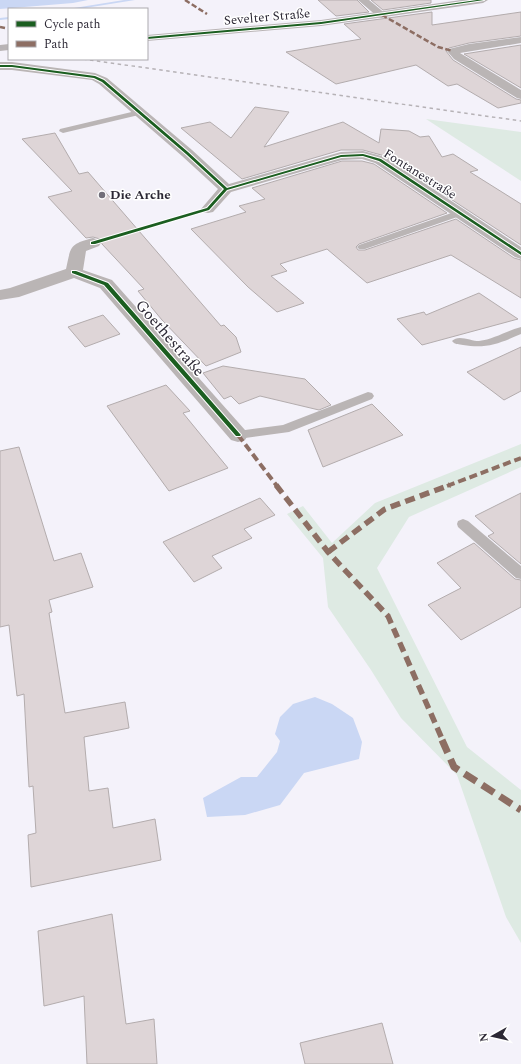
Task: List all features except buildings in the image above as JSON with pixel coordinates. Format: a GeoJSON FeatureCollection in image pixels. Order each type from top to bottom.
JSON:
{"type":"FeatureCollection","features":[{"type":"Feature","properties":{"kind":"street"},"geometry":{"type":"LineString","coordinates":[[363,0],[382,15]]}},
{"type":"Feature","properties":{"kind":"street","name":"Sevelter Straße"},"geometry":{"type":"LineString","coordinates":[[148,38],[382,15],[483,0]]}},
{"type":"Feature","properties":{"kind":"street"},"geometry":{"type":"LineString","coordinates":[[521,40],[469,47],[453,51],[458,57],[521,95]]}},
{"type":"Feature","properties":{"kind":"street"},"geometry":{"type":"LineString","coordinates":[[0,66],[12,66],[95,77],[109,84],[226,189],[208,209]]}},
{"type":"Feature","properties":{"kind":"street","name":"Fontanestraße"},"geometry":{"type":"LineString","coordinates":[[226,189],[341,156],[363,155],[380,160],[521,254]]}},
{"type":"Feature","properties":{"kind":"street"},"geometry":{"type":"LineString","coordinates":[[0,295],[13,293],[74,272],[79,248],[93,243]]}},
{"type":"Feature","properties":{"kind":"street","name":"Goethestraße"},"geometry":{"type":"LineString","coordinates":[[74,272],[106,284],[238,435]]}},
{"type":"Feature","properties":{"kind":"lane"},"geometry":{"type":"LineString","coordinates":[[63,130],[140,112]]}},
{"type":"Feature","properties":{"kind":"lane"},"geometry":{"type":"LineString","coordinates":[[362,247],[460,213]]}},
{"type":"Feature","properties":{"kind":"lane"},"geometry":{"type":"LineString","coordinates":[[457,341],[476,344],[492,342],[521,330]]}},
{"type":"Feature","properties":{"kind":"lane"},"geometry":{"type":"LineString","coordinates":[[238,435],[285,429],[368,396]]}},
{"type":"Feature","properties":{"kind":"lane"},"geometry":{"type":"LineString","coordinates":[[463,524],[521,574]]}},
{"type":"Feature","properties":{"kind":"shaded area"},"geometry":{"type":"Polygon","coordinates":[[[426,119],[521,132],[521,181],[426,119]]]}},
{"type":"Feature","properties":{"kind":"shaded area"},"geometry":{"type":"Polygon","coordinates":[[[521,444],[521,467],[409,517],[377,568],[467,747],[521,790],[521,943],[506,917],[457,775],[401,718],[371,670],[328,607],[323,558],[287,514],[303,506],[332,543],[375,503],[521,444]]]}},
{"type":"Feature","properties":{"kind":"water"},"geometry":{"type":"Polygon","coordinates":[[[0,0],[88,0],[73,3],[0,9],[0,0]]]}},
{"type":"Feature","properties":{"kind":"water"},"geometry":{"type":"Polygon","coordinates":[[[315,697],[332,704],[353,718],[362,742],[359,759],[304,773],[280,805],[245,815],[207,817],[203,798],[241,777],[257,777],[277,752],[280,741],[275,734],[280,717],[293,704],[315,697]]]}},
{"type":"Feature","properties":{"kind":"waterway"},"geometry":{"type":"LineString","coordinates":[[77,8],[133,0]]}},
{"type":"Feature","properties":{"kind":"waterway"},"geometry":{"type":"LineString","coordinates":[[0,19],[8,18]]}},
{"type":"Feature","properties":{"kind":"railway"},"geometry":{"type":"LineString","coordinates":[[0,47],[8,49]]}},
{"type":"Feature","properties":{"kind":"railway"},"geometry":{"type":"LineString","coordinates":[[90,60],[521,121]]}},
{"type":"Feature","properties":{"kind":"marked path"},"geometry":{"type":"LineString","coordinates":[[185,0],[207,14]]}},
{"type":"Feature","properties":{"kind":"marked path"},"geometry":{"type":"LineString","coordinates":[[382,15],[438,47],[453,51]]}},
{"type":"Feature","properties":{"kind":"marked path"},"geometry":{"type":"LineString","coordinates":[[0,27],[5,28]]}},
{"type":"Feature","properties":{"kind":"marked path"},"geometry":{"type":"LineString","coordinates":[[238,435],[328,552],[388,616],[454,767],[521,810]]}},
{"type":"Feature","properties":{"kind":"marked path"},"geometry":{"type":"LineString","coordinates":[[328,552],[385,509],[521,458]]}},
{"type":"Feature","properties":{"kind":"cycle path"},"geometry":{"type":"LineString","coordinates":[[148,38],[321,23],[483,0]]}},
{"type":"Feature","properties":{"kind":"cycle path"},"geometry":{"type":"LineString","coordinates":[[0,66],[12,66],[95,77],[103,81],[187,153],[226,189]]}},
{"type":"Feature","properties":{"kind":"cycle path"},"geometry":{"type":"LineString","coordinates":[[93,243],[208,209],[226,189],[341,156],[363,155],[380,160],[521,254]]}},
{"type":"Feature","properties":{"kind":"cycle path"},"geometry":{"type":"LineString","coordinates":[[74,272],[106,284],[238,435]]}},
{"type":"Feature","properties":{"kind":"place","name":"Die Arche"},"geometry":{"type":"Point","coordinates":[102,195]}}]}
